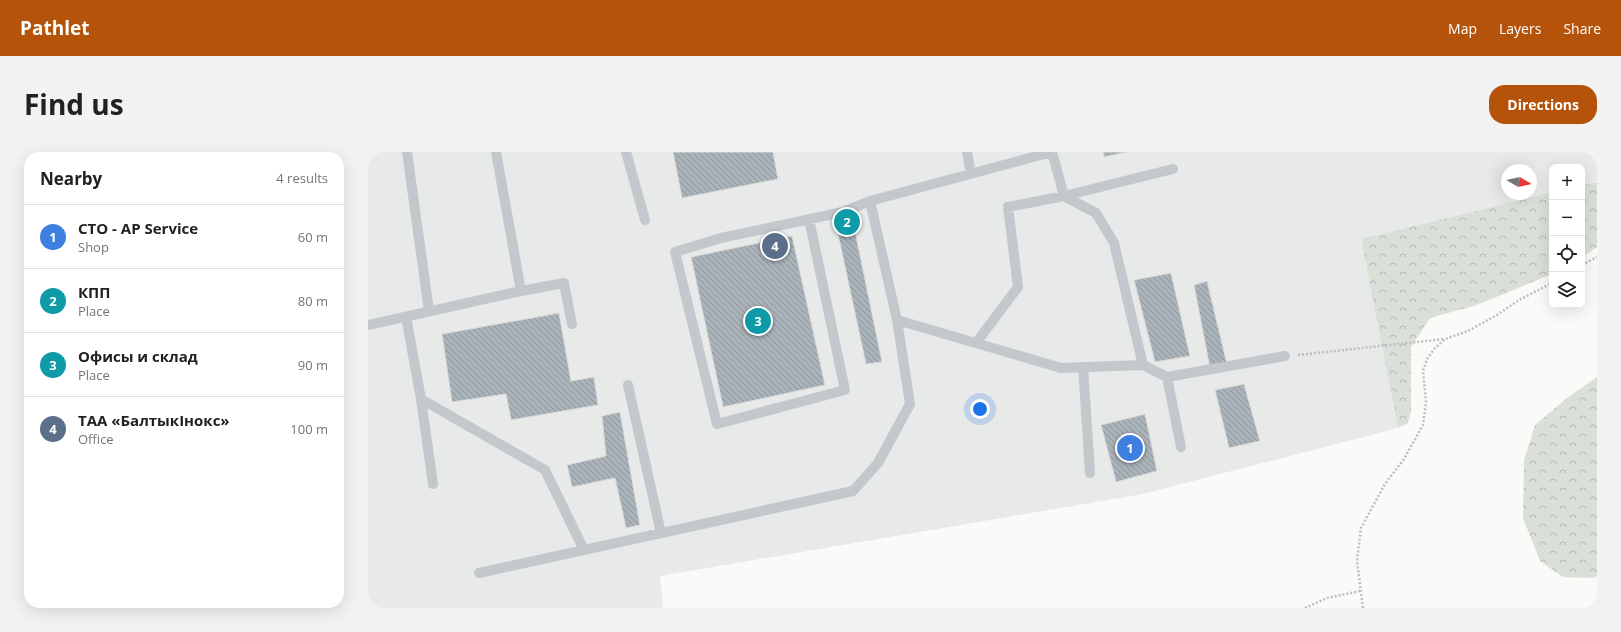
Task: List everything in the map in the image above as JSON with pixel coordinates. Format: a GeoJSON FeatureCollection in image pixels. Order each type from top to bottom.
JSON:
{"type":"FeatureCollection","features":[{"type":"Feature","properties":{"kind":"lane"},"geometry":{"type":"LineString","coordinates":[[407,152],[429,311]]}},
{"type":"Feature","properties":{"kind":"lane"},"geometry":{"type":"LineString","coordinates":[[496,152],[521,291]]}},
{"type":"Feature","properties":{"kind":"lane"},"geometry":{"type":"LineString","coordinates":[[626,152],[645,220]]}},
{"type":"Feature","properties":{"kind":"lane"},"geometry":{"type":"LineString","coordinates":[[967,152],[972,174]]}},
{"type":"Feature","properties":{"kind":"lane"},"geometry":{"type":"LineString","coordinates":[[809,219],[845,390],[717,424],[675,252],[721,238],[809,219],[843,212],[870,201],[1052,152],[1064,196],[1096,213],[1114,243],[1143,365]]}},
{"type":"Feature","properties":{"kind":"lane"},"geometry":{"type":"LineString","coordinates":[[976,344],[1018,287],[1008,208],[1064,196],[1173,169]]}},
{"type":"Feature","properties":{"kind":"lane"},"geometry":{"type":"LineString","coordinates":[[479,573],[853,491],[878,463],[910,404],[897,320],[870,201]]}},
{"type":"Feature","properties":{"kind":"lane"},"geometry":{"type":"LineString","coordinates":[[368,325],[564,283],[572,324]]}},
{"type":"Feature","properties":{"kind":"lane"},"geometry":{"type":"LineString","coordinates":[[406,316],[421,399],[433,484]]}},
{"type":"Feature","properties":{"kind":"lane"},"geometry":{"type":"LineString","coordinates":[[897,320],[1061,368],[1143,365],[1167,377],[1285,356]]}},
{"type":"Feature","properties":{"kind":"lane"},"geometry":{"type":"LineString","coordinates":[[1083,367],[1090,473]]}},
{"type":"Feature","properties":{"kind":"lane"},"geometry":{"type":"LineString","coordinates":[[1167,377],[1181,446]]}},
{"type":"Feature","properties":{"kind":"lane"},"geometry":{"type":"LineString","coordinates":[[628,385],[660,533]]}},
{"type":"Feature","properties":{"kind":"lane"},"geometry":{"type":"LineString","coordinates":[[421,399],[545,470],[584,550]]}},
{"type":"Feature","properties":{"kind":"path"},"geometry":{"type":"LineString","coordinates":[[1585,263],[1597,257]]}},
{"type":"Feature","properties":{"kind":"path"},"geometry":{"type":"LineString","coordinates":[[1285,356],[1444,339],[1468,331],[1498,315],[1519,300],[1549,285]]}},
{"type":"Feature","properties":{"kind":"path"},"geometry":{"type":"LineString","coordinates":[[1363,608],[1357,560],[1361,528],[1385,484],[1404,458],[1420,432],[1423,425],[1426,402],[1423,375],[1424,366],[1435,348],[1444,339]]}},
{"type":"Feature","properties":{"kind":"path"},"geometry":{"type":"LineString","coordinates":[[1305,608],[1327,598],[1360,591]]}},
{"type":"Feature","properties":{"kind":"shaded area"},"geometry":{"type":"Polygon","coordinates":[[[368,152],[1597,152],[1597,181],[1585,184],[1585,164],[1549,164],[1549,193],[1537,196],[1537,164],[1501,164],[1501,200],[1519,200],[1361,239],[1398,428],[1143,494],[660,576],[663,608],[368,608],[368,152]]]}},
{"type":"Feature","properties":{"kind":"green space"},"geometry":{"type":"Polygon","coordinates":[[[1597,182],[1597,247],[1585,255],[1585,200],[1585,184],[1597,182]]]}},
{"type":"Feature","properties":{"kind":"green space"},"geometry":{"type":"Polygon","coordinates":[[[1549,193],[1549,275],[1477,305],[1430,318],[1411,347],[1411,411],[1408,423],[1398,428],[1361,239],[1519,200],[1537,200],[1537,196],[1549,193]]]}},
{"type":"Feature","properties":{"kind":"green space"},"geometry":{"type":"Polygon","coordinates":[[[1597,377],[1597,576],[1593,578],[1563,577],[1540,561],[1523,518],[1524,460],[1535,425],[1567,398],[1597,377]]]}},
{"type":"Feature","properties":{"kind":"building"},"geometry":{"type":"Polygon","coordinates":[[[673,152],[773,152],[778,179],[682,198],[673,152]]]}},
{"type":"Feature","properties":{"kind":"building"},"geometry":{"type":"Polygon","coordinates":[[[1103,152],[1127,152],[1104,157],[1103,152]]]}},
{"type":"Feature","properties":{"kind":"building"},"geometry":{"type":"Polygon","coordinates":[[[852,213],[855,228],[844,231],[840,215],[852,213]]]}},
{"type":"Feature","properties":{"kind":"building"},"geometry":{"type":"Polygon","coordinates":[[[855,231],[882,362],[866,364],[838,234],[855,231]]]}},
{"type":"Feature","properties":{"kind":"building"},"geometry":{"type":"Polygon","coordinates":[[[792,236],[825,385],[723,407],[691,257],[792,236]]]}},
{"type":"Feature","properties":{"kind":"building"},"geometry":{"type":"Polygon","coordinates":[[[1171,273],[1190,356],[1155,362],[1134,280],[1171,273]]]}},
{"type":"Feature","properties":{"kind":"building"},"geometry":{"type":"Polygon","coordinates":[[[1207,281],[1227,364],[1210,368],[1194,285],[1207,281]]]}},
{"type":"Feature","properties":{"kind":"building"},"geometry":{"type":"Polygon","coordinates":[[[559,313],[571,381],[594,377],[598,405],[511,420],[506,394],[452,402],[442,334],[559,313]]]}},
{"type":"Feature","properties":{"kind":"building"},"geometry":{"type":"Polygon","coordinates":[[[1244,384],[1260,441],[1229,448],[1215,390],[1244,384]]]}},
{"type":"Feature","properties":{"kind":"building"},"geometry":{"type":"Polygon","coordinates":[[[620,412],[640,525],[626,528],[615,478],[572,487],[567,465],[606,456],[602,416],[620,412]]]}},
{"type":"Feature","properties":{"kind":"building"},"geometry":{"type":"Polygon","coordinates":[[[1145,414],[1157,471],[1116,482],[1101,425],[1145,414]]]}},
{"type":"Feature","properties":{"kind":"place","name":"КПП"},"geometry":{"type":"Point","coordinates":[847,222]}},
{"type":"Feature","properties":{"kind":"place","name":"ТАА «БалтыкІнокс»"},"geometry":{"type":"Point","coordinates":[775,246]}},
{"type":"Feature","properties":{"kind":"place","name":"Офисы и склад"},"geometry":{"type":"Point","coordinates":[758,321]}},
{"type":"Feature","properties":{"kind":"place","name":"СТО - AP Service"},"geometry":{"type":"Point","coordinates":[1130,448]}}]}
